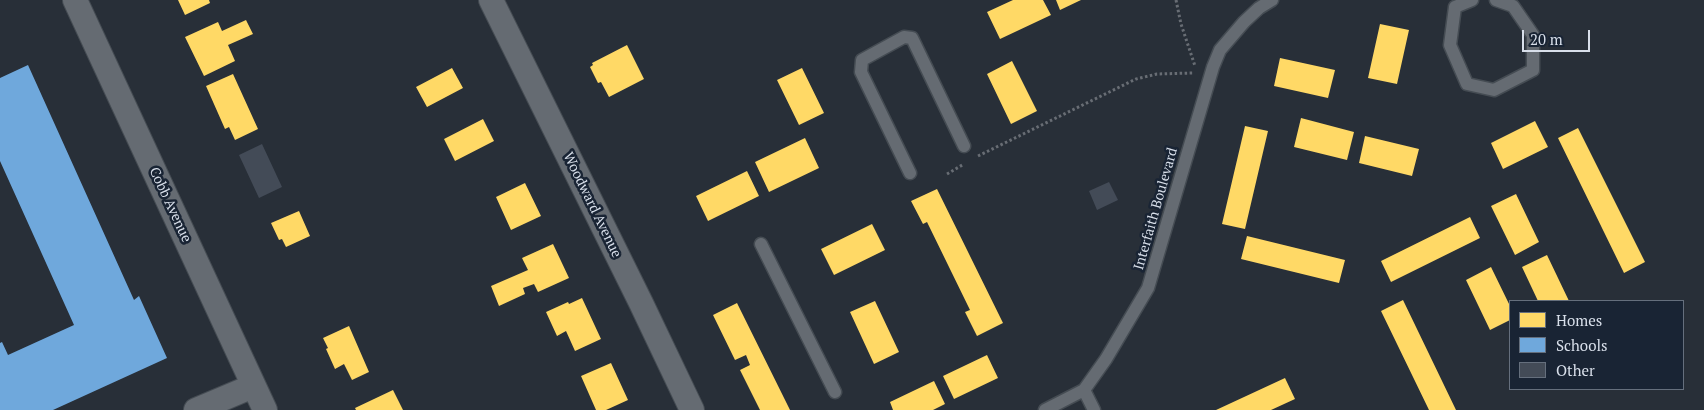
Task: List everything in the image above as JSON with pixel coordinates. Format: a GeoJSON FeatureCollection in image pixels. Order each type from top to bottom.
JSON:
{"type":"FeatureCollection","features":[{"type":"Feature","properties":{"kind":"street","name":"Cobb Avenue"},"geometry":{"type":"LineString","coordinates":[[75,0],[265,410]]}},
{"type":"Feature","properties":{"kind":"street","name":"Woodward Avenue"},"geometry":{"type":"LineString","coordinates":[[491,0],[692,410]]}},
{"type":"Feature","properties":{"kind":"street"},"geometry":{"type":"LineString","coordinates":[[196,410],[253,386]]}},
{"type":"Feature","properties":{"kind":"lane","name":"Interfaith Boulevard"},"geometry":{"type":"LineString","coordinates":[[1045,410],[1084,390],[1106,359],[1148,288],[1213,67],[1220,50],[1244,22],[1259,8],[1272,0]]}},
{"type":"Feature","properties":{"kind":"lane"},"geometry":{"type":"LineString","coordinates":[[1472,0],[1450,4],[1450,46],[1467,84],[1494,90],[1533,70],[1533,35],[1513,6],[1496,0]]}},
{"type":"Feature","properties":{"kind":"lane"},"geometry":{"type":"LineString","coordinates":[[910,173],[861,72],[862,60],[904,37],[912,38],[964,146]]}},
{"type":"Feature","properties":{"kind":"lane"},"geometry":{"type":"LineString","coordinates":[[761,244],[835,392]]}},
{"type":"Feature","properties":{"kind":"lane"},"geometry":{"type":"LineString","coordinates":[[1084,390],[1094,410]]}},
{"type":"Feature","properties":{"kind":"path"},"geometry":{"type":"LineString","coordinates":[[1176,0],[1193,65],[1197,69]]}},
{"type":"Feature","properties":{"kind":"path"},"geometry":{"type":"LineString","coordinates":[[948,174],[1006,142],[1136,79],[1158,74],[1201,73]]}},
{"type":"Feature","properties":{"kind":"building: Homes"},"geometry":{"type":"Polygon","coordinates":[[[178,0],[209,0],[210,3],[185,15],[178,0]]]}},
{"type":"Feature","properties":{"kind":"building: Homes"},"geometry":{"type":"Polygon","coordinates":[[[1013,0],[1043,0],[1051,15],[1000,39],[987,12],[1013,0]]]}},
{"type":"Feature","properties":{"kind":"building: Homes"},"geometry":{"type":"Polygon","coordinates":[[[1056,0],[1081,0],[1060,10],[1056,0]]]}},
{"type":"Feature","properties":{"kind":"building: Homes"},"geometry":{"type":"Polygon","coordinates":[[[246,20],[253,34],[228,45],[235,61],[204,76],[185,37],[218,22],[222,31],[246,20]]]}},
{"type":"Feature","properties":{"kind":"building: Homes"},"geometry":{"type":"Polygon","coordinates":[[[1380,24],[1409,30],[1397,84],[1368,78],[1380,24]]]}},
{"type":"Feature","properties":{"kind":"building: Homes"},"geometry":{"type":"Polygon","coordinates":[[[627,45],[644,79],[609,97],[601,82],[598,83],[590,67],[593,65],[592,63],[627,45]]]}},
{"type":"Feature","properties":{"kind":"building: Homes"},"geometry":{"type":"Polygon","coordinates":[[[1280,58],[1335,70],[1328,98],[1274,86],[1280,58]]]}},
{"type":"Feature","properties":{"kind":"building: Homes"},"geometry":{"type":"Polygon","coordinates":[[[1012,61],[1037,111],[1011,124],[987,74],[1012,61]]]}},
{"type":"Feature","properties":{"kind":"building: Homes"},"geometry":{"type":"Polygon","coordinates":[[[452,68],[463,88],[427,107],[416,87],[452,68]]]}},
{"type":"Feature","properties":{"kind":"building: Homes"},"geometry":{"type":"Polygon","coordinates":[[[802,68],[824,113],[799,125],[777,80],[802,68]]]}},
{"type":"Feature","properties":{"kind":"building: Homes"},"geometry":{"type":"Polygon","coordinates":[[[233,74],[258,129],[235,140],[229,127],[225,129],[206,86],[233,74]]]}},
{"type":"Feature","properties":{"kind":"building: Homes"},"geometry":{"type":"Polygon","coordinates":[[[1301,118],[1354,132],[1347,160],[1294,147],[1301,118]]]}},
{"type":"Feature","properties":{"kind":"building: Homes"},"geometry":{"type":"Polygon","coordinates":[[[483,119],[494,141],[455,161],[444,139],[483,119]]]}},
{"type":"Feature","properties":{"kind":"building: Homes"},"geometry":{"type":"Polygon","coordinates":[[[1535,121],[1548,147],[1503,169],[1491,143],[1535,121]]]}},
{"type":"Feature","properties":{"kind":"building: Homes"},"geometry":{"type":"Polygon","coordinates":[[[1245,126],[1268,131],[1245,229],[1222,224],[1245,126]]]}},
{"type":"Feature","properties":{"kind":"building: Homes"},"geometry":{"type":"Polygon","coordinates":[[[1578,128],[1645,262],[1624,273],[1558,138],[1578,128]]]}},
{"type":"Feature","properties":{"kind":"building: Homes"},"geometry":{"type":"Polygon","coordinates":[[[1365,136],[1419,149],[1412,176],[1359,163],[1365,136]]]}},
{"type":"Feature","properties":{"kind":"building: Homes"},"geometry":{"type":"Polygon","coordinates":[[[805,138],[819,168],[769,192],[755,162],[805,138]]]}},
{"type":"Feature","properties":{"kind":"building: Homes"},"geometry":{"type":"Polygon","coordinates":[[[747,171],[759,196],[708,221],[696,196],[747,171]]]}},
{"type":"Feature","properties":{"kind":"building: Homes"},"geometry":{"type":"Polygon","coordinates":[[[525,183],[541,216],[511,230],[496,197],[525,183]]]}},
{"type":"Feature","properties":{"kind":"building: Homes"},"geometry":{"type":"Polygon","coordinates":[[[937,189],[1003,323],[977,336],[965,312],[970,310],[927,222],[923,224],[911,201],[937,189]]]}},
{"type":"Feature","properties":{"kind":"building: Homes"},"geometry":{"type":"Polygon","coordinates":[[[1516,194],[1539,242],[1515,255],[1491,206],[1516,194]]]}},
{"type":"Feature","properties":{"kind":"building: Homes"},"geometry":{"type":"Polygon","coordinates":[[[299,211],[310,236],[286,247],[282,239],[279,240],[271,223],[299,211]]]}},
{"type":"Feature","properties":{"kind":"building: Homes"},"geometry":{"type":"Polygon","coordinates":[[[1470,217],[1480,238],[1391,282],[1381,261],[1470,217]]]}},
{"type":"Feature","properties":{"kind":"building: Homes"},"geometry":{"type":"Polygon","coordinates":[[[872,224],[885,250],[834,275],[821,249],[872,224]]]}},
{"type":"Feature","properties":{"kind":"building: Homes"},"geometry":{"type":"Polygon","coordinates":[[[1247,236],[1345,260],[1339,283],[1241,259],[1247,236]]]}},
{"type":"Feature","properties":{"kind":"building: Homes"},"geometry":{"type":"Polygon","coordinates":[[[553,244],[569,278],[538,292],[534,284],[523,288],[525,294],[499,306],[491,286],[528,270],[522,258],[553,244]]]}},
{"type":"Feature","properties":{"kind":"building: Homes"},"geometry":{"type":"Polygon","coordinates":[[[1547,255],[1569,300],[1538,300],[1522,267],[1547,255]]]}},
{"type":"Feature","properties":{"kind":"building: Homes"},"geometry":{"type":"Polygon","coordinates":[[[1491,267],[1509,304],[1509,320],[1490,330],[1466,280],[1491,267]]]}},
{"type":"Feature","properties":{"kind":"building: Homes"},"geometry":{"type":"Polygon","coordinates":[[[582,298],[601,339],[575,351],[566,331],[557,336],[546,312],[582,298]]]}},
{"type":"Feature","properties":{"kind":"building: Homes"},"geometry":{"type":"Polygon","coordinates":[[[1403,300],[1456,410],[1429,410],[1381,311],[1403,300]]]}},
{"type":"Feature","properties":{"kind":"building: Homes"},"geometry":{"type":"Polygon","coordinates":[[[875,301],[899,352],[874,364],[850,312],[875,301]]]}},
{"type":"Feature","properties":{"kind":"building: Homes"},"geometry":{"type":"Polygon","coordinates":[[[737,303],[790,410],[760,410],[740,370],[750,365],[746,355],[735,360],[713,315],[737,303]]]}},
{"type":"Feature","properties":{"kind":"building: Homes"},"geometry":{"type":"Polygon","coordinates":[[[349,326],[369,372],[352,380],[344,364],[335,369],[323,338],[349,326]]]}},
{"type":"Feature","properties":{"kind":"building: Homes"},"geometry":{"type":"Polygon","coordinates":[[[987,355],[998,378],[954,399],[943,376],[987,355]]]}},
{"type":"Feature","properties":{"kind":"building: Homes"},"geometry":{"type":"Polygon","coordinates":[[[611,363],[628,400],[606,410],[596,410],[581,376],[611,363]]]}},
{"type":"Feature","properties":{"kind":"building: Homes"},"geometry":{"type":"Polygon","coordinates":[[[1285,378],[1295,399],[1271,410],[1216,410],[1285,378]]]}},
{"type":"Feature","properties":{"kind":"building: Homes"},"geometry":{"type":"Polygon","coordinates":[[[934,381],[945,404],[933,410],[893,410],[890,402],[934,381]]]}},
{"type":"Feature","properties":{"kind":"building: Homes"},"geometry":{"type":"Polygon","coordinates":[[[393,390],[403,410],[356,410],[355,408],[393,390]]]}},
{"type":"Feature","properties":{"kind":"building: Schools"},"geometry":{"type":"Polygon","coordinates":[[[28,65],[134,300],[139,296],[167,358],[53,410],[0,410],[0,343],[2,342],[8,355],[74,325],[0,161],[0,78],[28,65]]]}},
{"type":"Feature","properties":{"kind":"building: Other"},"geometry":{"type":"Polygon","coordinates":[[[262,144],[282,187],[259,198],[239,155],[262,144]]]}},
{"type":"Feature","properties":{"kind":"building: Other"},"geometry":{"type":"Polygon","coordinates":[[[1109,182],[1118,200],[1097,210],[1089,191],[1109,182]]]}}]}
